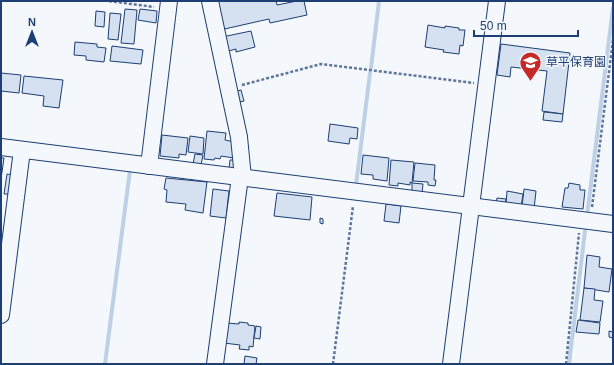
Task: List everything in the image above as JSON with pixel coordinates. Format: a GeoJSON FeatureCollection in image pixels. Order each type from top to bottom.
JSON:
{"type":"FeatureCollection","features":[{"type":"Feature","properties":{"kind":"street"},"geometry":{"type":"LineString","coordinates":[[210,1],[239,137],[242,178],[215,364]]}},
{"type":"Feature","properties":{"kind":"street"},"geometry":{"type":"LineString","coordinates":[[451,364],[497,1]]}},
{"type":"Feature","properties":{"kind":"street"},"geometry":{"type":"LineString","coordinates":[[149,166],[169,5]]}},
{"type":"Feature","properties":{"kind":"street"},"geometry":{"type":"LineString","coordinates":[[1,147],[613,224]]}},
{"type":"Feature","properties":{"kind":"street"},"geometry":{"type":"LineString","coordinates":[[1,315],[22,150]]}},
{"type":"Feature","properties":{"kind":"path"},"geometry":{"type":"LineString","coordinates":[[109,1],[169,5]]}},
{"type":"Feature","properties":{"kind":"path"},"geometry":{"type":"LineString","coordinates":[[566,364],[585,221],[613,40]]}},
{"type":"Feature","properties":{"kind":"path"},"geometry":{"type":"LineString","coordinates":[[229,88],[321,64],[486,84]]}},
{"type":"Feature","properties":{"kind":"path"},"geometry":{"type":"LineString","coordinates":[[333,364],[354,192]]}},
{"type":"Feature","properties":{"kind":"building"},"geometry":{"type":"Polygon","coordinates":[[[213,1],[276,1],[277,5],[304,1],[307,15],[270,23],[269,19],[220,30],[213,1]]]}},
{"type":"Feature","properties":{"kind":"building"},"geometry":{"type":"Polygon","coordinates":[[[125,9],[137,10],[134,44],[121,43],[125,9]]]}},
{"type":"Feature","properties":{"kind":"building"},"geometry":{"type":"Polygon","coordinates":[[[140,9],[157,11],[156,23],[138,20],[140,9]]]}},
{"type":"Feature","properties":{"kind":"building"},"geometry":{"type":"Polygon","coordinates":[[[96,11],[105,12],[104,27],[95,26],[96,11]]]}},
{"type":"Feature","properties":{"kind":"building"},"geometry":{"type":"Polygon","coordinates":[[[110,13],[121,14],[118,40],[108,39],[110,13]]]}},
{"type":"Feature","properties":{"kind":"building"},"geometry":{"type":"Polygon","coordinates":[[[428,25],[445,28],[445,26],[465,30],[463,46],[460,45],[459,54],[443,52],[444,50],[425,47],[428,25]]]}},
{"type":"Feature","properties":{"kind":"building"},"geometry":{"type":"Polygon","coordinates":[[[251,31],[255,47],[236,52],[236,49],[225,52],[222,37],[251,31]]]}},
{"type":"Feature","properties":{"kind":"building"},"geometry":{"type":"Polygon","coordinates":[[[75,42],[97,44],[97,47],[106,48],[104,62],[86,60],[86,56],[74,55],[75,42]]]}},
{"type":"Feature","properties":{"kind":"building"},"geometry":{"type":"Polygon","coordinates":[[[501,44],[570,53],[563,114],[542,111],[547,71],[511,67],[510,77],[497,75],[501,44]]]}},
{"type":"Feature","properties":{"kind":"building"},"geometry":{"type":"Polygon","coordinates":[[[112,46],[143,50],[141,64],[110,61],[112,46]]]}},
{"type":"Feature","properties":{"kind":"building"},"geometry":{"type":"Polygon","coordinates":[[[1,73],[21,75],[19,93],[1,91],[1,73]]]}},
{"type":"Feature","properties":{"kind":"building"},"geometry":{"type":"Polygon","coordinates":[[[24,76],[63,80],[59,108],[43,106],[44,96],[22,93],[24,76]]]}},
{"type":"Feature","properties":{"kind":"building"},"geometry":{"type":"Polygon","coordinates":[[[241,90],[244,101],[235,103],[233,92],[241,90]]]}},
{"type":"Feature","properties":{"kind":"building"},"geometry":{"type":"Polygon","coordinates":[[[544,112],[563,114],[562,122],[543,120],[544,112]]]}},
{"type":"Feature","properties":{"kind":"building"},"geometry":{"type":"Polygon","coordinates":[[[330,124],[358,128],[357,139],[350,138],[349,144],[328,141],[330,124]]]}},
{"type":"Feature","properties":{"kind":"building"},"geometry":{"type":"Polygon","coordinates":[[[207,131],[226,133],[225,140],[235,142],[234,158],[221,156],[220,159],[204,159],[207,131]]]}},
{"type":"Feature","properties":{"kind":"building"},"geometry":{"type":"Polygon","coordinates":[[[162,135],[188,138],[186,155],[179,154],[179,158],[160,156],[162,135]]]}},
{"type":"Feature","properties":{"kind":"building"},"geometry":{"type":"Polygon","coordinates":[[[190,136],[204,138],[203,154],[188,152],[190,136]]]}},
{"type":"Feature","properties":{"kind":"building"},"geometry":{"type":"Polygon","coordinates":[[[195,154],[203,155],[201,165],[193,164],[195,154]]]}},
{"type":"Feature","properties":{"kind":"building"},"geometry":{"type":"Polygon","coordinates":[[[363,155],[389,158],[387,181],[373,179],[373,175],[361,174],[363,155]]]}},
{"type":"Feature","properties":{"kind":"building"},"geometry":{"type":"Polygon","coordinates":[[[1,158],[4,158],[1,179],[1,158]]]}},
{"type":"Feature","properties":{"kind":"building"},"geometry":{"type":"Polygon","coordinates":[[[230,160],[236,160],[235,170],[229,169],[230,160]]]}},
{"type":"Feature","properties":{"kind":"building"},"geometry":{"type":"Polygon","coordinates":[[[391,160],[414,162],[412,183],[410,182],[410,185],[398,183],[398,186],[389,185],[391,160]]]}},
{"type":"Feature","properties":{"kind":"building"},"geometry":{"type":"Polygon","coordinates":[[[415,163],[435,165],[435,186],[428,185],[428,182],[413,181],[415,163]]]}},
{"type":"Feature","properties":{"kind":"building"},"geometry":{"type":"Polygon","coordinates":[[[7,174],[13,175],[11,194],[4,194],[7,174]]]}},
{"type":"Feature","properties":{"kind":"building"},"geometry":{"type":"Polygon","coordinates":[[[166,178],[207,182],[203,213],[185,210],[186,204],[166,202],[167,190],[164,189],[166,178]]]}},
{"type":"Feature","properties":{"kind":"building"},"geometry":{"type":"Polygon","coordinates":[[[412,183],[423,184],[422,193],[412,192],[412,183]]]}},
{"type":"Feature","properties":{"kind":"building"},"geometry":{"type":"Polygon","coordinates":[[[569,183],[580,185],[580,190],[585,190],[583,209],[562,207],[565,188],[568,188],[569,183]]]}},
{"type":"Feature","properties":{"kind":"building"},"geometry":{"type":"Polygon","coordinates":[[[213,189],[229,191],[226,218],[210,216],[213,189]]]}},
{"type":"Feature","properties":{"kind":"building"},"geometry":{"type":"Polygon","coordinates":[[[524,189],[536,191],[534,209],[522,207],[524,189]]]}},
{"type":"Feature","properties":{"kind":"building"},"geometry":{"type":"Polygon","coordinates":[[[507,191],[523,194],[521,207],[506,205],[507,191]]]}},
{"type":"Feature","properties":{"kind":"building"},"geometry":{"type":"Polygon","coordinates":[[[277,193],[312,197],[310,220],[274,216],[277,193]]]}},
{"type":"Feature","properties":{"kind":"building"},"geometry":{"type":"Polygon","coordinates":[[[497,198],[506,199],[505,205],[496,204],[497,198]]]}},
{"type":"Feature","properties":{"kind":"building"},"geometry":{"type":"Polygon","coordinates":[[[386,204],[401,206],[399,223],[384,221],[386,204]]]}},
{"type":"Feature","properties":{"kind":"building"},"geometry":{"type":"Polygon","coordinates":[[[320,218],[323,219],[323,224],[320,223],[320,218]]]}},
{"type":"Feature","properties":{"kind":"building"},"geometry":{"type":"Polygon","coordinates":[[[587,255],[600,257],[599,267],[612,269],[609,292],[584,288],[587,255]]]}},
{"type":"Feature","properties":{"kind":"building"},"geometry":{"type":"Polygon","coordinates":[[[584,288],[595,289],[594,300],[603,301],[600,322],[580,320],[584,288]]]}},
{"type":"Feature","properties":{"kind":"building"},"geometry":{"type":"Polygon","coordinates":[[[578,320],[600,323],[599,334],[576,332],[578,320]]]}},
{"type":"Feature","properties":{"kind":"building"},"geometry":{"type":"Polygon","coordinates":[[[239,322],[248,323],[248,325],[255,326],[253,347],[249,346],[249,350],[239,349],[240,345],[224,343],[227,323],[239,324],[239,322]]]}},
{"type":"Feature","properties":{"kind":"building"},"geometry":{"type":"Polygon","coordinates":[[[256,326],[261,327],[260,339],[254,338],[256,326]]]}},
{"type":"Feature","properties":{"kind":"building"},"geometry":{"type":"Polygon","coordinates":[[[609,331],[613,332],[613,338],[609,337],[609,331]]]}},
{"type":"Feature","properties":{"kind":"building"},"geometry":{"type":"Polygon","coordinates":[[[245,356],[257,358],[256,364],[244,364],[245,356]]]}},
{"type":"Feature","properties":{"kind":"waterway"},"geometry":{"type":"LineString","coordinates":[[371,68],[379,1]]}},
{"type":"Feature","properties":{"kind":"waterway"},"geometry":{"type":"LineString","coordinates":[[587,216],[613,8]]}},
{"type":"Feature","properties":{"kind":"waterway"},"geometry":{"type":"LineString","coordinates":[[356,185],[370,73]]}},
{"type":"Feature","properties":{"kind":"waterway"},"geometry":{"type":"LineString","coordinates":[[105,364],[130,170]]}},
{"type":"Feature","properties":{"kind":"waterway"},"geometry":{"type":"LineString","coordinates":[[569,364],[585,231]]}},
{"type":"Feature","properties":{"kind":"place","name":"草平保育園"},"geometry":{"type":"Point","coordinates":[530,82]}}]}
